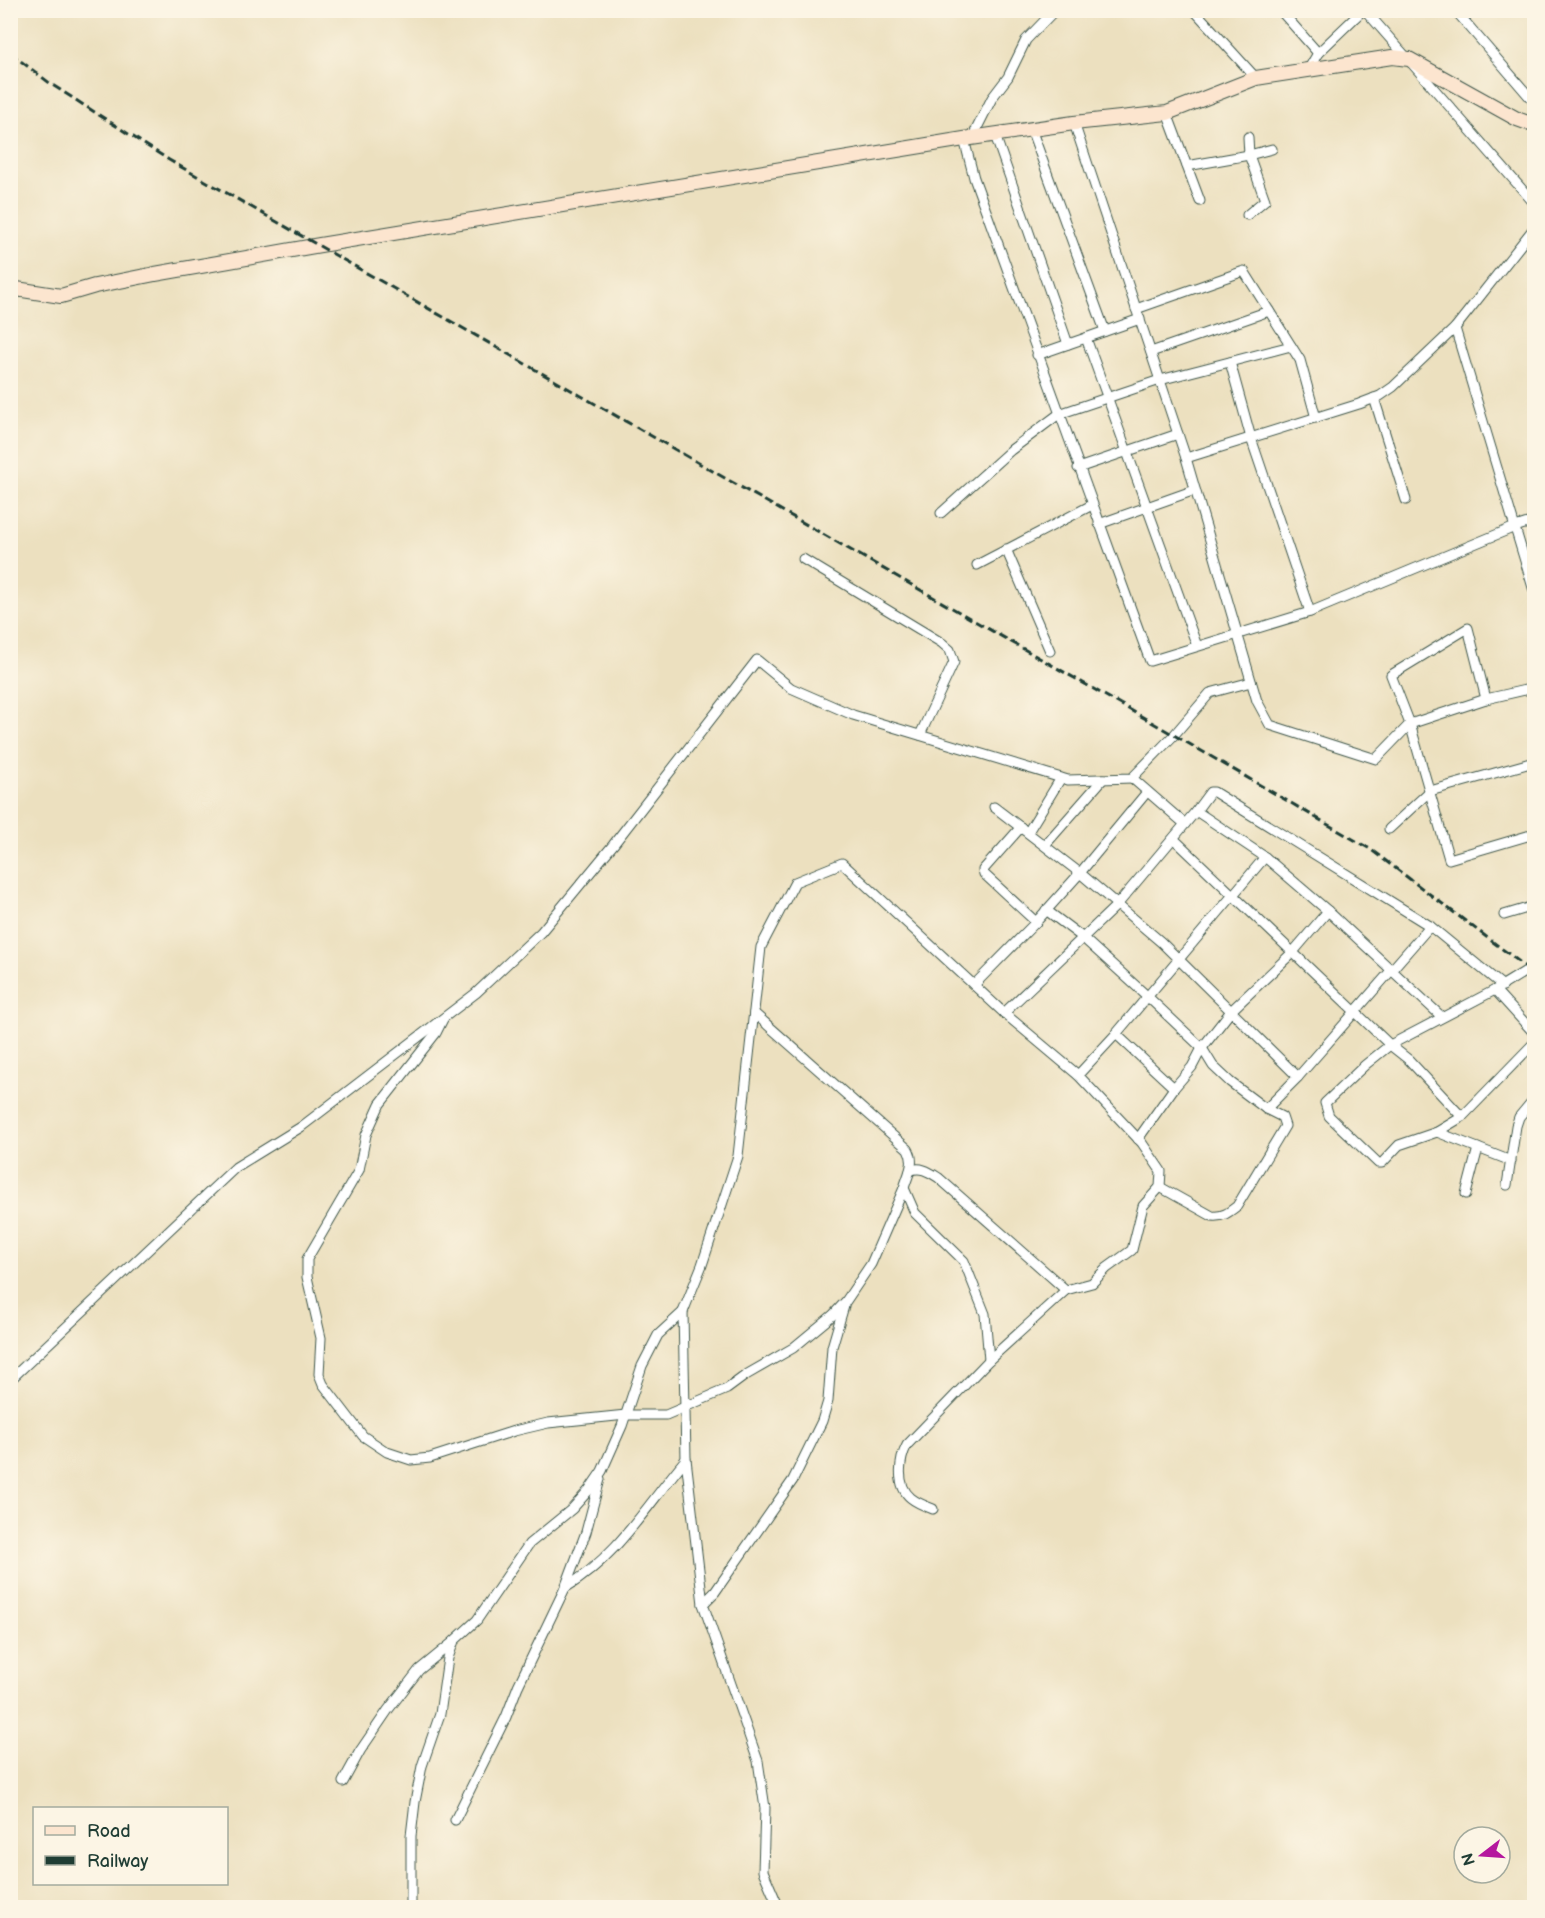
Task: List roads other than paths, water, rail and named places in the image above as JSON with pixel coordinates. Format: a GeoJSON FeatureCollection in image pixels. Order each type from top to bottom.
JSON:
{"type":"FeatureCollection","features":[{"type":"Feature","properties":{"kind":"street"},"geometry":{"type":"LineString","coordinates":[[1055,10],[1026,40],[1008,77],[992,98],[968,139],[974,178],[1150,660],[1310,612],[1534,521]]}},
{"type":"Feature","properties":{"kind":"street"},"geometry":{"type":"LineString","coordinates":[[1194,10],[1256,78]]}},
{"type":"Feature","properties":{"kind":"street"},"geometry":{"type":"LineString","coordinates":[[1280,10],[1318,53]]}},
{"type":"Feature","properties":{"kind":"street"},"geometry":{"type":"LineString","coordinates":[[1308,70],[1318,53],[1364,10],[1534,203]]}},
{"type":"Feature","properties":{"kind":"street"},"geometry":{"type":"LineString","coordinates":[[1455,10],[1534,102]]}},
{"type":"Feature","properties":{"kind":"street"},"geometry":{"type":"LineString","coordinates":[[10,288],[61,296],[95,286],[300,248],[1031,129],[1167,113],[1256,78],[1392,57],[1409,59],[1517,119],[1528,123],[1534,121]]}},
{"type":"Feature","properties":{"kind":"street"},"geometry":{"type":"LineString","coordinates":[[1167,113],[1200,201]]}},
{"type":"Feature","properties":{"kind":"street"},"geometry":{"type":"LineString","coordinates":[[1074,123],[1186,458],[1257,701],[1270,725],[1376,759],[1410,724],[1486,699],[1534,688]]}},
{"type":"Feature","properties":{"kind":"street"},"geometry":{"type":"LineString","coordinates":[[1031,129],[1105,331]]}},
{"type":"Feature","properties":{"kind":"street"},"geometry":{"type":"LineString","coordinates":[[995,135],[1068,344]]}},
{"type":"Feature","properties":{"kind":"street"},"geometry":{"type":"LineString","coordinates":[[1247,215],[1265,200],[1249,155],[1248,137]]}},
{"type":"Feature","properties":{"kind":"street"},"geometry":{"type":"LineString","coordinates":[[1187,166],[1272,149]]}},
{"type":"Feature","properties":{"kind":"street"},"geometry":{"type":"LineString","coordinates":[[1186,458],[1316,418],[1374,398],[1393,387],[1455,328],[1534,228]]}},
{"type":"Feature","properties":{"kind":"street"},"geometry":{"type":"LineString","coordinates":[[1037,355],[1105,331],[1138,314],[1244,271],[1300,360],[1316,418]]}},
{"type":"Feature","properties":{"kind":"street"},"geometry":{"type":"LineString","coordinates":[[1151,352],[1269,311]]}},
{"type":"Feature","properties":{"kind":"street"},"geometry":{"type":"LineString","coordinates":[[1455,328],[1534,591]]}},
{"type":"Feature","properties":{"kind":"street"},"geometry":{"type":"LineString","coordinates":[[1086,338],[1197,646]]}},
{"type":"Feature","properties":{"kind":"street"},"geometry":{"type":"LineString","coordinates":[[941,513],[1011,450],[1059,414],[1160,380],[1291,346]]}},
{"type":"Feature","properties":{"kind":"street"},"geometry":{"type":"LineString","coordinates":[[1230,362],[1251,438],[1310,612]]}},
{"type":"Feature","properties":{"kind":"street"},"geometry":{"type":"LineString","coordinates":[[1374,398],[1406,500]]}},
{"type":"Feature","properties":{"kind":"street"},"geometry":{"type":"LineString","coordinates":[[1078,468],[1178,434]]}},
{"type":"Feature","properties":{"kind":"street"},"geometry":{"type":"LineString","coordinates":[[1099,524],[1195,490]]}},
{"type":"Feature","properties":{"kind":"street"},"geometry":{"type":"LineString","coordinates":[[977,565],[1092,506]]}},
{"type":"Feature","properties":{"kind":"street"},"geometry":{"type":"LineString","coordinates":[[1006,549],[1050,651]]}},
{"type":"Feature","properties":{"kind":"street"},"geometry":{"type":"LineString","coordinates":[[803,559],[950,650],[954,662],[920,735]]}},
{"type":"Feature","properties":{"kind":"street"},"geometry":{"type":"LineString","coordinates":[[1486,699],[1468,628],[1390,675],[1410,724],[1449,859],[1534,834]]}},
{"type":"Feature","properties":{"kind":"street"},"geometry":{"type":"LineString","coordinates":[[10,1380],[236,1167],[301,1127],[476,993],[541,932],[614,845],[757,660],[791,688],[853,715],[1068,780],[1132,778],[1185,824]]}},
{"type":"Feature","properties":{"kind":"street"},"geometry":{"type":"LineString","coordinates":[[1132,778],[1174,735],[1210,693],[1251,682]]}},
{"type":"Feature","properties":{"kind":"street"},"geometry":{"type":"LineString","coordinates":[[1389,829],[1430,791],[1534,762]]}},
{"type":"Feature","properties":{"kind":"street"},"geometry":{"type":"LineString","coordinates":[[1036,922],[984,874],[983,870],[1025,830],[1061,778]]}},
{"type":"Feature","properties":{"kind":"street"},"geometry":{"type":"LineString","coordinates":[[1045,845],[1103,779]]}},
{"type":"Feature","properties":{"kind":"street"},"geometry":{"type":"LineString","coordinates":[[974,985],[1036,922],[1148,792]]}},
{"type":"Feature","properties":{"kind":"street"},"geometry":{"type":"LineString","coordinates":[[1004,1012],[1117,905],[1174,839],[1210,792],[1214,792],[1430,926],[1499,988],[1534,1033]]}},
{"type":"Feature","properties":{"kind":"street"},"geometry":{"type":"LineString","coordinates":[[994,807],[1080,873],[1161,942],[1298,1077]]}},
{"type":"Feature","properties":{"kind":"street"},"geometry":{"type":"LineString","coordinates":[[1196,811],[1265,857],[1328,911],[1442,1017]]}},
{"type":"Feature","properties":{"kind":"street"},"geometry":{"type":"LineString","coordinates":[[1174,839],[1390,1045],[1409,1060],[1462,1117]]}},
{"type":"Feature","properties":{"kind":"street"},"geometry":{"type":"LineString","coordinates":[[1078,1075],[1116,1034],[1265,857]]}},
{"type":"Feature","properties":{"kind":"street"},"geometry":{"type":"LineString","coordinates":[[779,1908],[763,1871],[765,1808],[758,1761],[703,1604],[686,1459],[683,1312],[702,1265],[738,1156],[761,947],[795,882],[842,863],[1004,1012],[1078,1075],[1138,1139],[1161,1171],[1160,1186],[1143,1206],[1132,1250],[1107,1268],[1092,1283],[1066,1290],[989,1360],[915,1435],[902,1455],[900,1469],[904,1490],[912,1499],[933,1509]]}},
{"type":"Feature","properties":{"kind":"street"},"geometry":{"type":"LineString","coordinates":[[1504,915],[1534,906]]}},
{"type":"Feature","properties":{"kind":"street"},"geometry":{"type":"LineString","coordinates":[[1046,910],[1082,937],[1147,996],[1202,1048],[1213,1066],[1266,1109],[1282,1117],[1285,1122],[1285,1126],[1237,1206],[1227,1214],[1220,1217],[1212,1216],[1160,1186]]}},
{"type":"Feature","properties":{"kind":"street"},"geometry":{"type":"LineString","coordinates":[[1138,1139],[1231,1011],[1293,952],[1328,911]]}},
{"type":"Feature","properties":{"kind":"street"},"geometry":{"type":"LineString","coordinates":[[1266,1109],[1298,1077],[1390,969],[1430,926]]}},
{"type":"Feature","properties":{"kind":"street"},"geometry":{"type":"LineString","coordinates":[[1534,966],[1499,988],[1390,1045],[1325,1103],[1329,1116],[1378,1163],[1382,1163],[1399,1145],[1437,1132],[1462,1117],[1534,1043]]}},
{"type":"Feature","properties":{"kind":"street"},"geometry":{"type":"LineString","coordinates":[[444,1017],[436,1033],[380,1104],[366,1135],[359,1170],[308,1259],[307,1277],[321,1338],[319,1374],[323,1384],[363,1436],[387,1452],[411,1460],[430,1458],[514,1431],[548,1423],[626,1415],[666,1415],[684,1409],[727,1389],[793,1348],[833,1316],[846,1301],[871,1264],[904,1188],[912,1157],[902,1142],[754,1013]]}},
{"type":"Feature","properties":{"kind":"street"},"geometry":{"type":"LineString","coordinates":[[1116,1034],[1174,1088]]}},
{"type":"Feature","properties":{"kind":"street"},"geometry":{"type":"LineString","coordinates":[[1507,1185],[1520,1117],[1534,1100]]}},
{"type":"Feature","properties":{"kind":"street"},"geometry":{"type":"LineString","coordinates":[[1437,1132],[1511,1161]]}},
{"type":"Feature","properties":{"kind":"street"},"geometry":{"type":"LineString","coordinates":[[1466,1194],[1478,1148]]}},
{"type":"Feature","properties":{"kind":"street"},"geometry":{"type":"LineString","coordinates":[[910,1171],[914,1168],[919,1169],[939,1178],[1066,1290]]}},
{"type":"Feature","properties":{"kind":"street"},"geometry":{"type":"LineString","coordinates":[[904,1188],[915,1214],[964,1261],[985,1314],[989,1360]]}},
{"type":"Feature","properties":{"kind":"street"},"geometry":{"type":"LineString","coordinates":[[703,1604],[715,1592],[793,1480],[822,1421],[828,1401],[832,1347],[846,1301]]}},
{"type":"Feature","properties":{"kind":"street"},"geometry":{"type":"LineString","coordinates":[[454,1820],[506,1717],[518,1686],[565,1588],[586,1532],[602,1471],[626,1415],[642,1366],[658,1335],[683,1312]]}},
{"type":"Feature","properties":{"kind":"street"},"geometry":{"type":"LineString","coordinates":[[565,1588],[583,1577],[630,1531],[661,1488],[686,1459]]}},
{"type":"Feature","properties":{"kind":"street"},"geometry":{"type":"LineString","coordinates":[[343,1782],[360,1751],[419,1670],[477,1620],[530,1544],[572,1509],[602,1471]]}},
{"type":"Feature","properties":{"kind":"street"},"geometry":{"type":"LineString","coordinates":[[411,1908],[411,1836],[415,1802],[422,1766],[440,1714],[448,1658],[454,1641]]}},
{"type":"Feature","properties":{"kind":"railway"},"geometry":{"type":"LineString","coordinates":[[10,53],[51,84],[169,160],[1370,849],[1534,973]]}}]}
